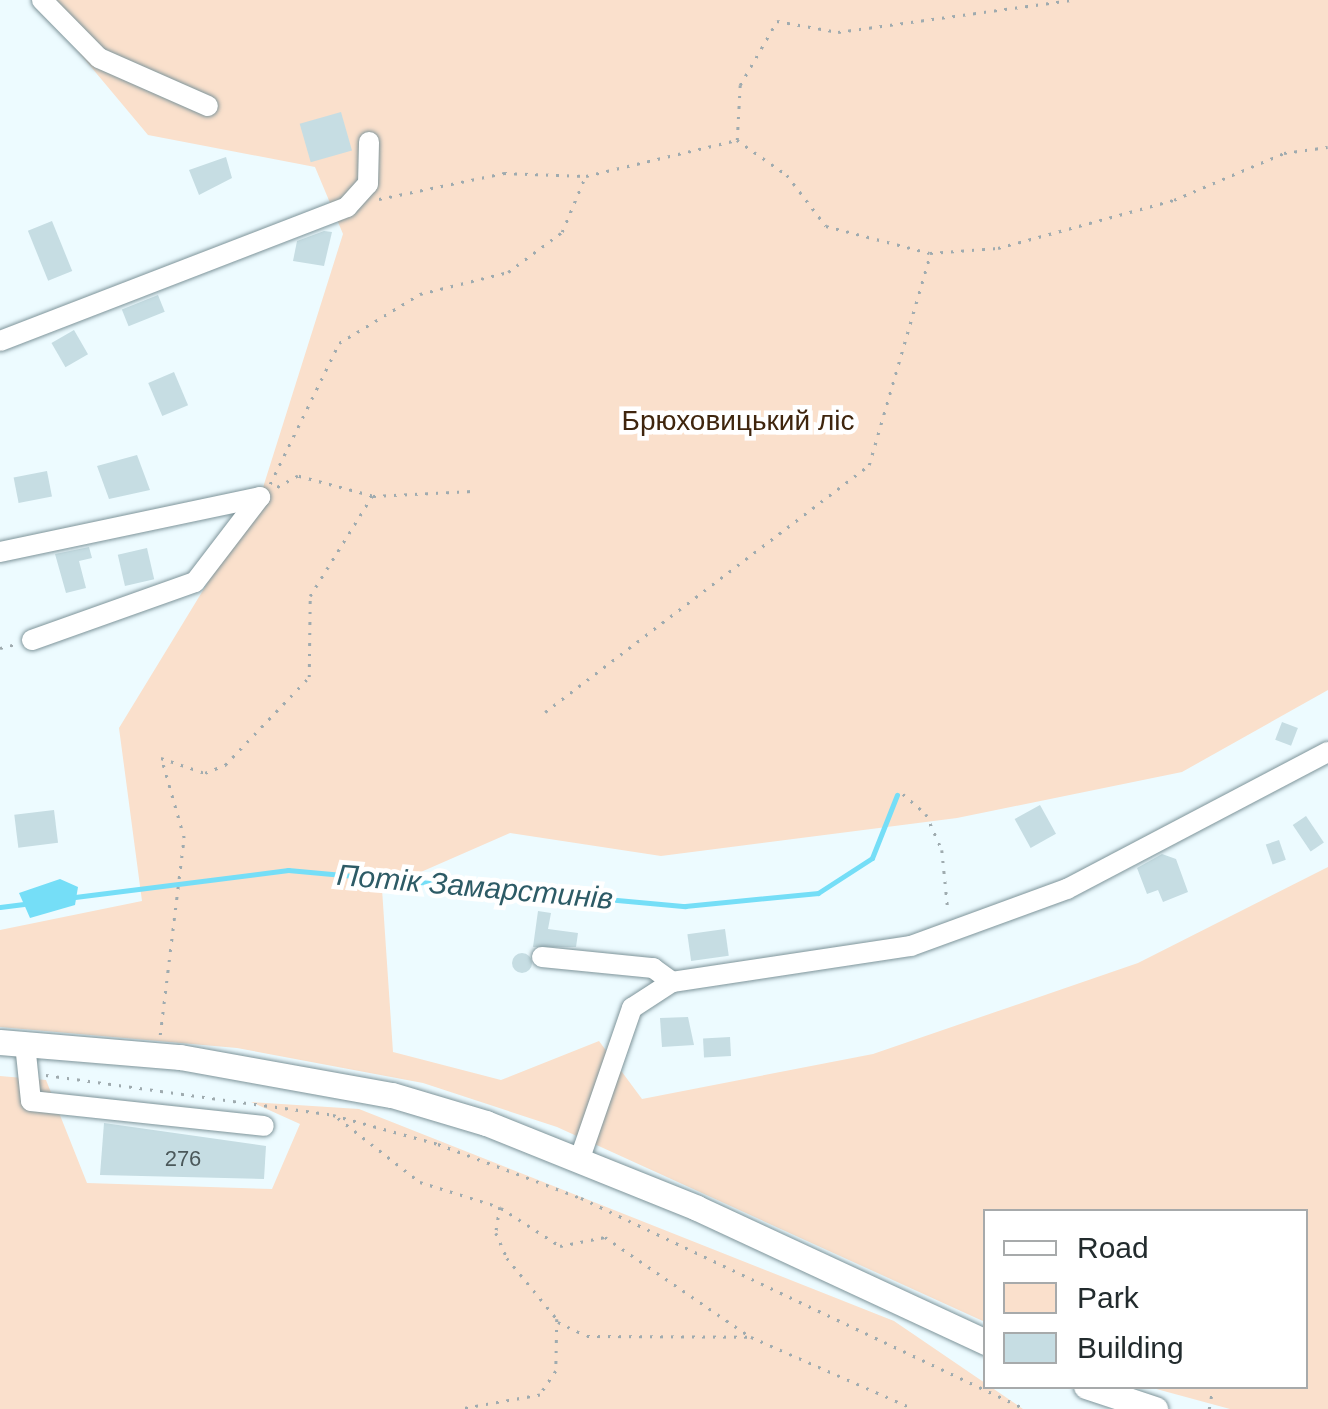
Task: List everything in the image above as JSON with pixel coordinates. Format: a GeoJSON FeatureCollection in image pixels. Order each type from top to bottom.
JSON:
{"type":"FeatureCollection","features":[{"type":"Feature","properties":{"kind":"main road"},"geometry":{"type":"LineString","coordinates":[[12,1043],[137,1054],[392,1095],[580,1158],[983,1341]]}},
{"type":"Feature","properties":{"kind":"main road"},"geometry":{"type":"LineString","coordinates":[[1095,1389],[1155,1409]]}},
{"type":"Feature","properties":{"kind":"street"},"geometry":{"type":"LineString","coordinates":[[42,0],[99,58],[208,106]]}},
{"type":"Feature","properties":{"kind":"street"},"geometry":{"type":"LineString","coordinates":[[0,341],[347,206],[368,184],[369,142]]}},
{"type":"Feature","properties":{"kind":"street"},"geometry":{"type":"LineString","coordinates":[[0,552],[260,497]]}},
{"type":"Feature","properties":{"kind":"street"},"geometry":{"type":"LineString","coordinates":[[32,640],[196,582],[260,497]]}},
{"type":"Feature","properties":{"kind":"street"},"geometry":{"type":"LineString","coordinates":[[580,1158],[632,1008],[672,982],[911,946],[1067,890],[1328,752]]}},
{"type":"Feature","properties":{"kind":"street"},"geometry":{"type":"LineString","coordinates":[[542,957],[654,968],[672,982]]}},
{"type":"Feature","properties":{"kind":"street"},"geometry":{"type":"LineString","coordinates":[[12,1043],[28,1072],[32,1101],[264,1126]]}},
{"type":"Feature","properties":{"kind":"path"},"geometry":{"type":"LineString","coordinates":[[737,140],[740,85],[776,21],[838,32],[1073,0]]}},
{"type":"Feature","properties":{"kind":"path"},"geometry":{"type":"LineString","coordinates":[[347,206],[504,173],[586,176],[737,140],[786,175],[826,226],[930,253],[998,248],[1174,200],[1284,153],[1328,147]]}},
{"type":"Feature","properties":{"kind":"path"},"geometry":{"type":"LineString","coordinates":[[260,497],[339,343],[420,294],[508,272],[562,232],[586,176]]}},
{"type":"Feature","properties":{"kind":"path"},"geometry":{"type":"LineString","coordinates":[[545,712],[868,465],[930,253]]}},
{"type":"Feature","properties":{"kind":"path"},"geometry":{"type":"LineString","coordinates":[[260,497],[298,476],[372,496],[473,491]]}},
{"type":"Feature","properties":{"kind":"path"},"geometry":{"type":"LineString","coordinates":[[137,1054],[162,1033],[173,885],[184,838],[161,758],[205,773],[225,765],[309,676],[310,596],[372,496]]}},
{"type":"Feature","properties":{"kind":"path"},"geometry":{"type":"LineString","coordinates":[[903,794],[926,814],[942,850],[954,930]]}},
{"type":"Feature","properties":{"kind":"path"},"geometry":{"type":"LineString","coordinates":[[28,1072],[332,1115],[582,1198],[1025,1409]]}},
{"type":"Feature","properties":{"kind":"path"},"geometry":{"type":"LineString","coordinates":[[332,1115],[358,1140],[384,1145],[420,1182],[500,1207],[560,1246],[605,1237],[751,1337],[914,1409]]}},
{"type":"Feature","properties":{"kind":"path"},"geometry":{"type":"LineString","coordinates":[[500,1207],[496,1233],[507,1258],[566,1332],[586,1336],[751,1337]]}},
{"type":"Feature","properties":{"kind":"path"},"geometry":{"type":"LineString","coordinates":[[462,1409],[540,1394],[556,1372],[557,1319]]}},
{"type":"Feature","properties":{"kind":"green space","name":"Брюховицький ліс"},"geometry":{"type":"Polygon","coordinates":[[[35,0],[1328,0],[1328,690],[1182,772],[957,818],[661,856],[510,833],[382,889],[393,1052],[501,1080],[599,1041],[642,1099],[873,1054],[1138,963],[1328,867],[1328,1409],[1230,1409],[1156,1389],[1308,1389],[1308,1209],[983,1209],[983,1321],[557,1127],[423,1083],[237,1048],[0,1027],[0,930],[142,901],[119,728],[260,497],[343,234],[315,167],[148,135],[35,0]]]}},
{"type":"Feature","properties":{"kind":"green space"},"geometry":{"type":"Polygon","coordinates":[[[0,1076],[46,1080],[87,1183],[272,1189],[300,1124],[251,1102],[359,1109],[894,1321],[983,1382],[983,1389],[994,1389],[1023,1409],[0,1409],[0,1076]]]}},
{"type":"Feature","properties":{"kind":"water"},"geometry":{"type":"Polygon","coordinates":[[[60,879],[78,887],[75,905],[30,918],[19,893],[60,879]]]}},
{"type":"Feature","properties":{"kind":"building"},"geometry":{"type":"Polygon","coordinates":[[[341,112],[352,150],[311,162],[300,124],[341,112]]]}},
{"type":"Feature","properties":{"kind":"building"},"geometry":{"type":"Polygon","coordinates":[[[226,157],[232,178],[199,195],[189,170],[226,157]]]}},
{"type":"Feature","properties":{"kind":"building"},"geometry":{"type":"Polygon","coordinates":[[[52,221],[72,271],[48,281],[28,231],[52,221]]]}},
{"type":"Feature","properties":{"kind":"building"},"geometry":{"type":"Polygon","coordinates":[[[332,232],[324,266],[293,261],[297,241],[332,232]]]}},
{"type":"Feature","properties":{"kind":"building"},"geometry":{"type":"Polygon","coordinates":[[[158,295],[165,312],[129,326],[122,310],[158,295]]]}},
{"type":"Feature","properties":{"kind":"building"},"geometry":{"type":"Polygon","coordinates":[[[74,330],[88,354],[65,367],[51,343],[74,330]]]}},
{"type":"Feature","properties":{"kind":"building"},"geometry":{"type":"Polygon","coordinates":[[[174,372],[188,405],[162,416],[148,383],[174,372]]]}},
{"type":"Feature","properties":{"kind":"building"},"geometry":{"type":"Polygon","coordinates":[[[137,455],[150,490],[109,499],[97,466],[137,455]]]}},
{"type":"Feature","properties":{"kind":"building"},"geometry":{"type":"Polygon","coordinates":[[[47,471],[52,497],[19,503],[14,477],[47,471]]]}},
{"type":"Feature","properties":{"kind":"building"},"geometry":{"type":"Polygon","coordinates":[[[89,547],[92,558],[79,561],[86,588],[66,593],[55,554],[89,547]]]}},
{"type":"Feature","properties":{"kind":"building"},"geometry":{"type":"Polygon","coordinates":[[[147,548],[154,579],[125,586],[118,555],[147,548]]]}},
{"type":"Feature","properties":{"kind":"building"},"geometry":{"type":"Polygon","coordinates":[[[1282,722],[1298,728],[1291,746],[1275,740],[1282,722]]]}},
{"type":"Feature","properties":{"kind":"building"},"geometry":{"type":"Polygon","coordinates":[[[1040,805],[1056,834],[1031,848],[1015,819],[1040,805]]]}},
{"type":"Feature","properties":{"kind":"building"},"geometry":{"type":"Polygon","coordinates":[[[54,810],[58,843],[18,848],[14,815],[54,810]]]}},
{"type":"Feature","properties":{"kind":"building"},"geometry":{"type":"Polygon","coordinates":[[[1306,816],[1324,843],[1311,851],[1293,825],[1306,816]]]}},
{"type":"Feature","properties":{"kind":"building"},"geometry":{"type":"Polygon","coordinates":[[[1279,840],[1286,860],[1273,864],[1266,845],[1279,840]]]}},
{"type":"Feature","properties":{"kind":"building"},"geometry":{"type":"Polygon","coordinates":[[[1162,854],[1176,859],[1188,892],[1163,902],[1158,890],[1147,894],[1137,868],[1162,854]]]}},
{"type":"Feature","properties":{"kind":"building"},"geometry":{"type":"Polygon","coordinates":[[[538,911],[551,913],[548,929],[578,933],[576,947],[533,947],[538,911]]]}},
{"type":"Feature","properties":{"kind":"building"},"geometry":{"type":"Polygon","coordinates":[[[725,929],[729,956],[691,961],[687,934],[725,929]]]}},
{"type":"Feature","properties":{"kind":"building"},"geometry":{"type":"Polygon","coordinates":[[[522,953],[532,963],[522,973],[512,963],[522,953]]]}},
{"type":"Feature","properties":{"kind":"building"},"geometry":{"type":"Polygon","coordinates":[[[688,1017],[694,1045],[662,1047],[660,1018],[688,1017]]]}},
{"type":"Feature","properties":{"kind":"building"},"geometry":{"type":"Polygon","coordinates":[[[730,1037],[731,1056],[704,1057],[703,1038],[730,1037]]]}},
{"type":"Feature","properties":{"kind":"building"},"geometry":{"type":"Polygon","coordinates":[[[104,1123],[266,1146],[264,1179],[100,1175],[104,1123]]]}},
{"type":"Feature","properties":{"kind":"waterway","name":"Потік Замарстинів"},"geometry":{"type":"LineString","coordinates":[[75,897],[288,870],[685,906],[818,893],[872,858],[897,795]]}},
{"type":"Feature","properties":{"kind":"waterway","name":"Потік Замарстинів"},"geometry":{"type":"LineString","coordinates":[[0,907],[24,904]]}}]}
